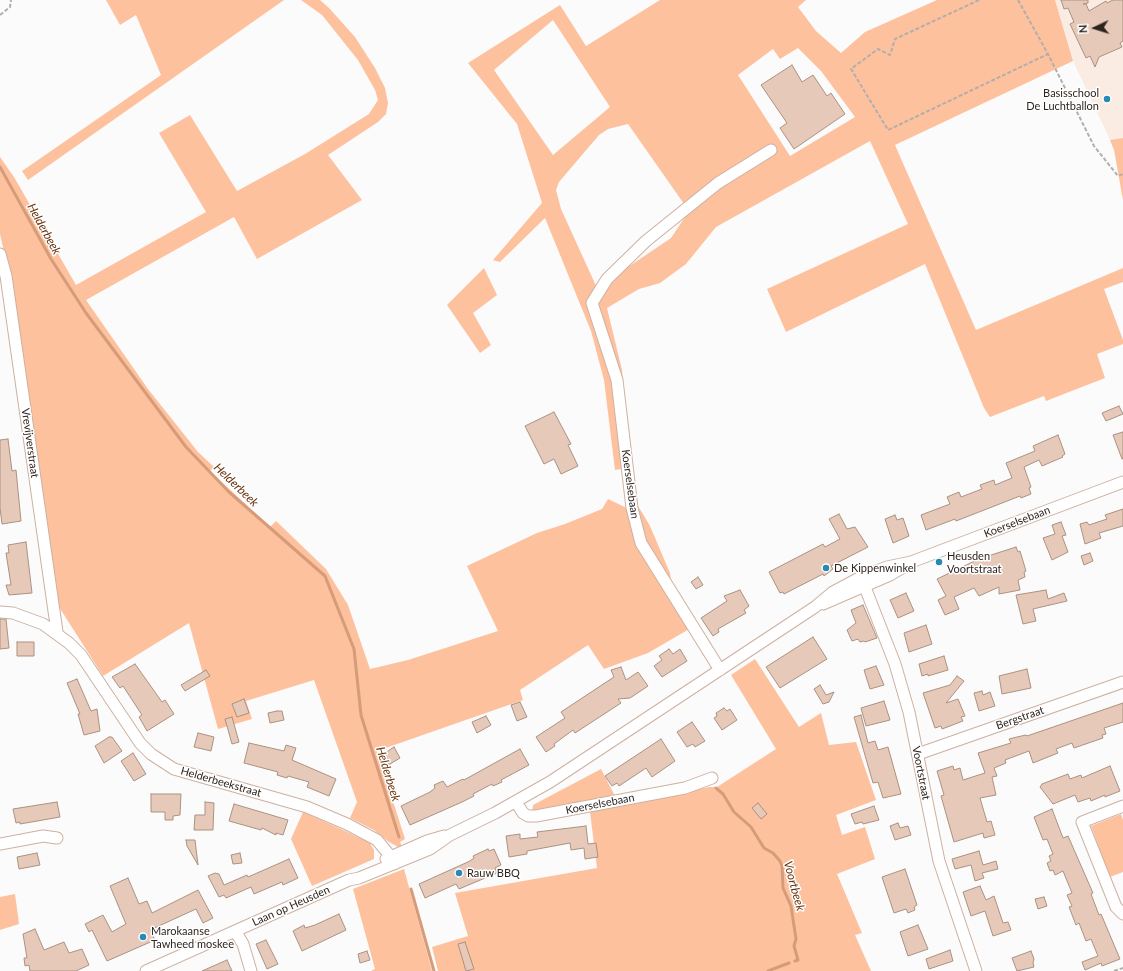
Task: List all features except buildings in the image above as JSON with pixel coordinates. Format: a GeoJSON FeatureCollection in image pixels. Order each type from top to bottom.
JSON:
{"type":"FeatureCollection","features":[{"type":"Feature","properties":{"kind":"street","name":"Koerselsebaan"},"geometry":{"type":"LineString","coordinates":[[720,670],[641,543],[632,508],[617,380],[592,303],[607,279],[646,241],[718,183],[771,150]]}},
{"type":"Feature","properties":{"kind":"street","name":"Vrevijverstraat"},"geometry":{"type":"LineString","coordinates":[[0,254],[57,632]]}},
{"type":"Feature","properties":{"kind":"street","name":"Koerselsebaan"},"geometry":{"type":"LineString","coordinates":[[393,860],[427,840],[450,835],[496,814],[550,782],[815,607],[833,592],[863,582],[887,568],[911,562],[1123,482]]}},
{"type":"Feature","properties":{"kind":"street","name":"Voortstraat"},"geometry":{"type":"LineString","coordinates":[[863,582],[895,664],[909,712],[939,861],[976,971]]}},
{"type":"Feature","properties":{"kind":"street","name":"Helderbeekstraat"},"geometry":{"type":"LineString","coordinates":[[0,612],[28,618],[57,632],[81,655],[132,732],[151,754],[174,769],[307,807],[347,824],[377,840],[393,860]]}},
{"type":"Feature","properties":{"kind":"street","name":"Bergstraat"},"geometry":{"type":"LineString","coordinates":[[918,754],[1123,682]]}},
{"type":"Feature","properties":{"kind":"street","name":"Koerselsebaan"},"geometry":{"type":"LineString","coordinates":[[516,802],[523,814],[528,816],[536,816],[685,788],[712,778]]}},
{"type":"Feature","properties":{"kind":"street"},"geometry":{"type":"LineString","coordinates":[[1123,806],[1082,822],[1116,907],[1123,914]]}},
{"type":"Feature","properties":{"kind":"street"},"geometry":{"type":"LineString","coordinates":[[0,844],[43,836],[57,838]]}},
{"type":"Feature","properties":{"kind":"street","name":"Laan op Heusden"},"geometry":{"type":"LineString","coordinates":[[146,971],[349,880],[358,872],[393,860]]}},
{"type":"Feature","properties":{"kind":"street"},"geometry":{"type":"LineString","coordinates":[[235,931],[243,944],[251,971]]}},
{"type":"Feature","properties":{"kind":"path"},"geometry":{"type":"LineString","coordinates":[[0,15],[10,7],[11,0]]}},
{"type":"Feature","properties":{"kind":"path"},"geometry":{"type":"LineString","coordinates":[[979,0],[895,39],[890,55],[878,49],[851,69],[888,130],[1048,54]]}},
{"type":"Feature","properties":{"kind":"path"},"geometry":{"type":"LineString","coordinates":[[1018,0],[1048,54],[1094,146],[1118,176],[1123,174]]}},
{"type":"Feature","properties":{"kind":"path"},"geometry":{"type":"LineString","coordinates":[[1114,971],[1123,968]]}},
{"type":"Feature","properties":{"kind":"shaded area"},"geometry":{"type":"Polygon","coordinates":[[[106,0],[284,0],[28,180],[22,171],[161,75],[136,15],[120,25],[106,0]]]}},
{"type":"Feature","properties":{"kind":"shaded area"},"geometry":{"type":"Polygon","coordinates":[[[301,0],[320,0],[329,8],[355,37],[375,68],[385,88],[388,103],[386,114],[378,122],[328,155],[362,200],[257,259],[234,217],[86,300],[148,389],[198,452],[214,467],[210,471],[270,527],[276,521],[326,569],[348,605],[370,669],[408,660],[498,631],[467,566],[537,533],[565,524],[602,509],[608,499],[635,512],[634,500],[650,526],[670,573],[672,589],[691,628],[648,653],[604,669],[588,645],[520,690],[523,700],[377,751],[405,839],[400,842],[402,846],[398,847],[374,830],[350,818],[357,802],[314,680],[246,701],[252,719],[218,729],[189,623],[103,676],[59,607],[17,311],[0,234],[0,157],[14,177],[76,285],[206,212],[159,133],[190,115],[237,191],[305,154],[369,114],[378,100],[375,90],[358,60],[322,15],[301,0]]]}},
{"type":"Feature","properties":{"kind":"shaded area"},"geometry":{"type":"Polygon","coordinates":[[[660,0],[806,0],[798,7],[816,31],[841,53],[865,32],[937,0],[1055,0],[1073,61],[895,145],[976,330],[1123,268],[1123,282],[1104,289],[1123,340],[1123,344],[1097,354],[1105,378],[1046,401],[1044,396],[990,417],[984,408],[925,264],[786,332],[767,289],[908,224],[870,141],[716,227],[686,264],[660,283],[639,289],[607,308],[622,370],[631,467],[615,470],[604,380],[591,331],[545,218],[500,262],[493,260],[542,203],[517,124],[468,63],[560,5],[586,46],[660,0]],[[553,20],[494,70],[553,155],[610,107],[553,20]],[[798,48],[780,59],[773,49],[738,75],[790,156],[855,117],[821,71],[798,48]],[[628,124],[608,129],[599,135],[559,182],[556,190],[561,209],[597,288],[671,238],[689,211],[628,124]]]}},
{"type":"Feature","properties":{"kind":"shaded area","name":"Basisschool De Luchtballon"},"geometry":{"type":"Polygon","coordinates":[[[1055,0],[1123,0],[1123,138],[1110,140],[1073,61],[1055,0]]]}},
{"type":"Feature","properties":{"kind":"shaded area"},"geometry":{"type":"Polygon","coordinates":[[[1123,138],[1123,200],[1114,150],[1110,140],[1123,138]]]}},
{"type":"Feature","properties":{"kind":"shaded area"},"geometry":{"type":"Polygon","coordinates":[[[484,268],[497,295],[473,313],[491,345],[480,353],[447,305],[484,268]]]}},
{"type":"Feature","properties":{"kind":"shaded area"},"geometry":{"type":"Polygon","coordinates":[[[755,659],[799,727],[821,713],[829,745],[856,742],[876,800],[836,815],[842,835],[865,827],[875,859],[837,874],[862,933],[855,935],[871,971],[438,971],[432,947],[468,936],[455,893],[597,868],[590,812],[709,787],[717,787],[776,749],[731,675],[755,659]]]}},
{"type":"Feature","properties":{"kind":"shaded area"},"geometry":{"type":"Polygon","coordinates":[[[601,769],[616,798],[532,812],[533,805],[601,769]]]}},
{"type":"Feature","properties":{"kind":"shaded area"},"geometry":{"type":"Polygon","coordinates":[[[303,812],[370,843],[374,850],[374,859],[312,886],[291,839],[303,812]]]}},
{"type":"Feature","properties":{"kind":"shaded area"},"geometry":{"type":"Polygon","coordinates":[[[1121,814],[1123,820],[1123,872],[1110,877],[1091,826],[1121,814]]]}},
{"type":"Feature","properties":{"kind":"shaded area"},"geometry":{"type":"Polygon","coordinates":[[[404,869],[432,971],[371,971],[375,969],[353,889],[404,869]]]}},
{"type":"Feature","properties":{"kind":"shaded area"},"geometry":{"type":"Polygon","coordinates":[[[15,894],[19,924],[0,930],[0,897],[15,894]]]}},
{"type":"Feature","properties":{"kind":"waterway","name":"Helderbeek"},"geometry":{"type":"LineString","coordinates":[[0,167],[51,259],[86,313],[186,447],[229,492],[325,576],[354,649],[361,715],[399,837]]}},
{"type":"Feature","properties":{"kind":"waterway","name":"Voortbeek"},"geometry":{"type":"LineString","coordinates":[[716,788],[723,794],[734,812],[751,827],[764,848],[773,853],[780,861],[782,866],[783,888],[791,906],[796,939],[794,946],[798,960],[795,961]]}},
{"type":"Feature","properties":{"kind":"waterway","name":"Helderbeek"},"geometry":{"type":"LineString","coordinates":[[411,889],[434,971]]}},
{"type":"Feature","properties":{"kind":"waterway"},"geometry":{"type":"LineString","coordinates":[[768,971],[789,963]]}},
{"type":"Feature","properties":{"kind":"place","name":"Basisschool De Luchtballon"},"geometry":{"type":"Point","coordinates":[1107,99]}},
{"type":"Feature","properties":{"kind":"place","name":"Heusden Voortstraat"},"geometry":{"type":"Point","coordinates":[939,562]}},
{"type":"Feature","properties":{"kind":"place","name":"De Kippenwinkel"},"geometry":{"type":"Point","coordinates":[826,568]}},
{"type":"Feature","properties":{"kind":"place","name":"Rauw BBQ"},"geometry":{"type":"Point","coordinates":[459,873]}},
{"type":"Feature","properties":{"kind":"place","name":"Marokaanse Tawheed moskee"},"geometry":{"type":"Point","coordinates":[143,937]}}]}
